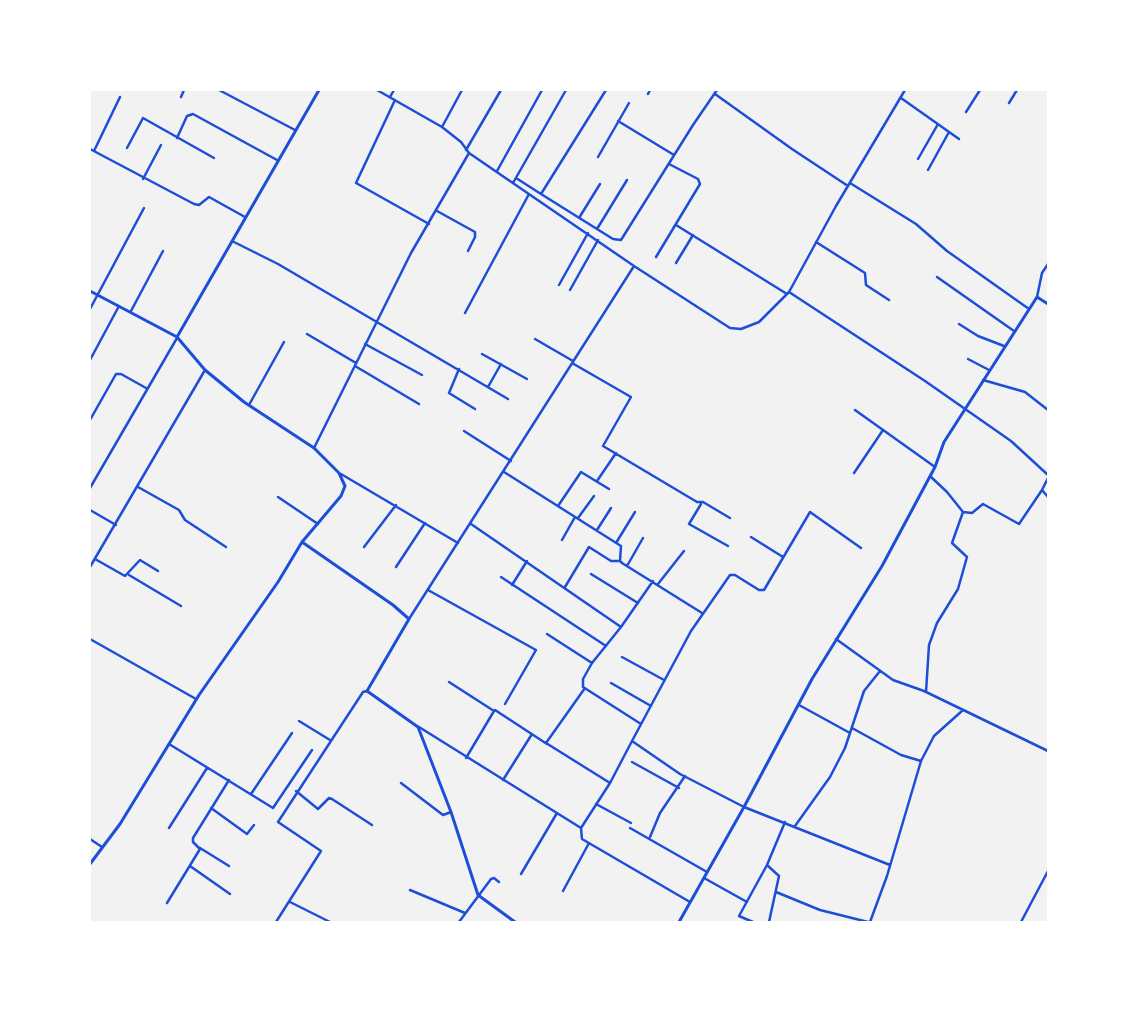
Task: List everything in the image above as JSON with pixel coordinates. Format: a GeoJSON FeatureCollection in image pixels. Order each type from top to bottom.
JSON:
{"type":"FeatureCollection","features":[{"type":"Feature","properties":{"kind":"street"},"geometry":{"type":"LineString","coordinates":[[181,97],[184,90]]}},
{"type":"Feature","properties":{"kind":"street"},"geometry":{"type":"LineString","coordinates":[[220,90],[295,130]]}},
{"type":"Feature","properties":{"kind":"street"},"geometry":{"type":"LineString","coordinates":[[90,488],[319,90]]}},
{"type":"Feature","properties":{"kind":"street"},"geometry":{"type":"LineString","coordinates":[[377,90],[442,127],[461,142],[469,153],[634,266],[726,326],[736,330],[759,322],[788,293],[816,241],[905,90]]}},
{"type":"Feature","properties":{"kind":"street"},"geometry":{"type":"LineString","coordinates":[[390,97],[394,90]]}},
{"type":"Feature","properties":{"kind":"street"},"geometry":{"type":"LineString","coordinates":[[442,127],[462,90]]}},
{"type":"Feature","properties":{"kind":"street"},"geometry":{"type":"LineString","coordinates":[[466,150],[501,90]]}},
{"type":"Feature","properties":{"kind":"street"},"geometry":{"type":"LineString","coordinates":[[497,171],[542,90]]}},
{"type":"Feature","properties":{"kind":"street"},"geometry":{"type":"LineString","coordinates":[[513,183],[566,90]]}},
{"type":"Feature","properties":{"kind":"street"},"geometry":{"type":"LineString","coordinates":[[541,194],[606,90]]}},
{"type":"Feature","properties":{"kind":"street"},"geometry":{"type":"LineString","coordinates":[[648,94],[650,90]]}},
{"type":"Feature","properties":{"kind":"street"},"geometry":{"type":"LineString","coordinates":[[516,178],[596,229],[613,239],[621,240],[717,90]]}},
{"type":"Feature","properties":{"kind":"street"},"geometry":{"type":"LineString","coordinates":[[966,112],[980,90]]}},
{"type":"Feature","properties":{"kind":"street"},"geometry":{"type":"LineString","coordinates":[[1009,103],[1017,90]]}},
{"type":"Feature","properties":{"kind":"street"},"geometry":{"type":"LineString","coordinates":[[715,94],[792,150],[916,224],[946,251],[1029,309]]}},
{"type":"Feature","properties":{"kind":"street"},"geometry":{"type":"LineString","coordinates":[[94,151],[120,97]]}},
{"type":"Feature","properties":{"kind":"street"},"geometry":{"type":"LineString","coordinates":[[900,97],[959,139]]}},
{"type":"Feature","properties":{"kind":"street"},"geometry":{"type":"LineString","coordinates":[[395,100],[356,183],[429,224]]}},
{"type":"Feature","properties":{"kind":"street"},"geometry":{"type":"LineString","coordinates":[[598,157],[629,103]]}},
{"type":"Feature","properties":{"kind":"street"},"geometry":{"type":"LineString","coordinates":[[177,138],[188,116],[193,114],[277,160]]}},
{"type":"Feature","properties":{"kind":"street"},"geometry":{"type":"LineString","coordinates":[[127,148],[143,118],[214,158]]}},
{"type":"Feature","properties":{"kind":"street"},"geometry":{"type":"LineString","coordinates":[[618,121],[674,155]]}},
{"type":"Feature","properties":{"kind":"street"},"geometry":{"type":"LineString","coordinates":[[918,159],[938,124]]}},
{"type":"Feature","properties":{"kind":"street"},"geometry":{"type":"LineString","coordinates":[[928,170],[949,132]]}},
{"type":"Feature","properties":{"kind":"street"},"geometry":{"type":"LineString","coordinates":[[143,179],[161,144]]}},
{"type":"Feature","properties":{"kind":"street"},"geometry":{"type":"LineString","coordinates":[[90,149],[143,179],[196,205],[210,197],[245,217]]}},
{"type":"Feature","properties":{"kind":"street"},"geometry":{"type":"LineString","coordinates":[[314,448],[365,344],[469,153]]}},
{"type":"Feature","properties":{"kind":"street"},"geometry":{"type":"LineString","coordinates":[[656,257],[701,182],[669,164]]}},
{"type":"Feature","properties":{"kind":"street"},"geometry":{"type":"LineString","coordinates":[[596,229],[628,180]]}},
{"type":"Feature","properties":{"kind":"street"},"geometry":{"type":"LineString","coordinates":[[579,218],[600,184]]}},
{"type":"Feature","properties":{"kind":"street"},"geometry":{"type":"LineString","coordinates":[[465,313],[529,194]]}},
{"type":"Feature","properties":{"kind":"street"},"geometry":{"type":"LineString","coordinates":[[90,309],[144,208]]}},
{"type":"Feature","properties":{"kind":"street"},"geometry":{"type":"LineString","coordinates":[[437,211],[474,232],[475,237],[468,251]]}},
{"type":"Feature","properties":{"kind":"street"},"geometry":{"type":"LineString","coordinates":[[676,225],[788,293],[925,381],[1011,441],[1048,477],[1042,490],[1018,524],[983,504],[972,513],[963,512],[948,492],[930,476]]}},
{"type":"Feature","properties":{"kind":"street"},"geometry":{"type":"LineString","coordinates":[[559,286],[588,233]]}},
{"type":"Feature","properties":{"kind":"street"},"geometry":{"type":"LineString","coordinates":[[676,263],[693,235]]}},
{"type":"Feature","properties":{"kind":"street"},"geometry":{"type":"LineString","coordinates":[[570,290],[598,240]]}},
{"type":"Feature","properties":{"kind":"street"},"geometry":{"type":"LineString","coordinates":[[232,241],[278,264],[508,399]]}},
{"type":"Feature","properties":{"kind":"street"},"geometry":{"type":"LineString","coordinates":[[816,241],[865,273],[866,286],[889,300]]}},
{"type":"Feature","properties":{"kind":"street"},"geometry":{"type":"LineString","coordinates":[[131,312],[163,251]]}},
{"type":"Feature","properties":{"kind":"street"},"geometry":{"type":"LineString","coordinates":[[679,922],[744,807],[798,704],[882,566],[935,467],[944,442],[1037,297],[1042,273],[1048,264]]}},
{"type":"Feature","properties":{"kind":"street"},"geometry":{"type":"LineString","coordinates":[[276,922],[321,851],[278,822],[330,740],[363,692],[367,691],[427,590],[471,524],[634,266]]}},
{"type":"Feature","properties":{"kind":"street"},"geometry":{"type":"LineString","coordinates":[[938,277],[1014,331]]}},
{"type":"Feature","properties":{"kind":"street"},"geometry":{"type":"LineString","coordinates":[[90,291],[178,337],[206,370],[249,405],[314,448],[344,480],[344,491],[302,542],[278,582],[196,700],[120,824],[90,864]]}},
{"type":"Feature","properties":{"kind":"street"},"geometry":{"type":"LineString","coordinates":[[1037,297],[1048,304]]}},
{"type":"Feature","properties":{"kind":"street"},"geometry":{"type":"LineString","coordinates":[[90,360],[119,306]]}},
{"type":"Feature","properties":{"kind":"street"},"geometry":{"type":"LineString","coordinates":[[959,324],[978,336],[1004,346]]}},
{"type":"Feature","properties":{"kind":"street"},"geometry":{"type":"LineString","coordinates":[[307,334],[419,404]]}},
{"type":"Feature","properties":{"kind":"street"},"geometry":{"type":"LineString","coordinates":[[535,339],[631,397],[603,444],[701,503],[703,502],[730,518]]}},
{"type":"Feature","properties":{"kind":"street"},"geometry":{"type":"LineString","coordinates":[[249,405],[284,342]]}},
{"type":"Feature","properties":{"kind":"street"},"geometry":{"type":"LineString","coordinates":[[365,344],[422,376]]}},
{"type":"Feature","properties":{"kind":"street"},"geometry":{"type":"LineString","coordinates":[[482,354],[526,378]]}},
{"type":"Feature","properties":{"kind":"street"},"geometry":{"type":"LineString","coordinates":[[968,358],[989,370]]}},
{"type":"Feature","properties":{"kind":"street"},"geometry":{"type":"LineString","coordinates":[[488,387],[501,364]]}},
{"type":"Feature","properties":{"kind":"street"},"geometry":{"type":"LineString","coordinates":[[459,369],[448,393],[475,409]]}},
{"type":"Feature","properties":{"kind":"street"},"geometry":{"type":"LineString","coordinates":[[90,567],[206,370]]}},
{"type":"Feature","properties":{"kind":"street"},"geometry":{"type":"LineString","coordinates":[[90,420],[116,374],[121,374],[146,388]]}},
{"type":"Feature","properties":{"kind":"street"},"geometry":{"type":"LineString","coordinates":[[983,380],[1026,392],[1048,410]]}},
{"type":"Feature","properties":{"kind":"street"},"geometry":{"type":"LineString","coordinates":[[855,410],[935,467]]}},
{"type":"Feature","properties":{"kind":"street"},"geometry":{"type":"LineString","coordinates":[[854,473],[883,430]]}},
{"type":"Feature","properties":{"kind":"street"},"geometry":{"type":"LineString","coordinates":[[464,431],[511,461]]}},
{"type":"Feature","properties":{"kind":"street"},"geometry":{"type":"LineString","coordinates":[[597,481],[616,453]]}},
{"type":"Feature","properties":{"kind":"street"},"geometry":{"type":"LineString","coordinates":[[504,472],[623,548],[620,561]]}},
{"type":"Feature","properties":{"kind":"street"},"geometry":{"type":"LineString","coordinates":[[558,506],[581,472],[609,489]]}},
{"type":"Feature","properties":{"kind":"street"},"geometry":{"type":"LineString","coordinates":[[339,474],[396,505],[458,543]]}},
{"type":"Feature","properties":{"kind":"street"},"geometry":{"type":"LineString","coordinates":[[138,487],[179,510],[185,520],[226,547]]}},
{"type":"Feature","properties":{"kind":"street"},"geometry":{"type":"LineString","coordinates":[[1042,490],[1048,496]]}},
{"type":"Feature","properties":{"kind":"street"},"geometry":{"type":"LineString","coordinates":[[562,540],[576,518],[594,496]]}},
{"type":"Feature","properties":{"kind":"street"},"geometry":{"type":"LineString","coordinates":[[278,497],[318,524]]}},
{"type":"Feature","properties":{"kind":"street"},"geometry":{"type":"LineString","coordinates":[[701,503],[689,524],[728,546]]}},
{"type":"Feature","properties":{"kind":"street"},"geometry":{"type":"LineString","coordinates":[[364,547],[396,505]]}},
{"type":"Feature","properties":{"kind":"street"},"geometry":{"type":"LineString","coordinates":[[597,530],[610,508]]}},
{"type":"Feature","properties":{"kind":"street"},"geometry":{"type":"LineString","coordinates":[[90,510],[116,525]]}},
{"type":"Feature","properties":{"kind":"street"},"geometry":{"type":"LineString","coordinates":[[616,543],[635,512]]}},
{"type":"Feature","properties":{"kind":"street"},"geometry":{"type":"LineString","coordinates":[[690,902],[582,839],[581,828],[610,783],[702,613],[731,575],[758,590],[764,590],[810,512],[861,548]]}},
{"type":"Feature","properties":{"kind":"street"},"geometry":{"type":"LineString","coordinates":[[926,692],[929,645],[937,623],[958,589],[968,557],[952,543],[963,512]]}},
{"type":"Feature","properties":{"kind":"street"},"geometry":{"type":"LineString","coordinates":[[396,567],[425,523]]}},
{"type":"Feature","properties":{"kind":"street"},"geometry":{"type":"LineString","coordinates":[[471,524],[621,627]]}},
{"type":"Feature","properties":{"kind":"street"},"geometry":{"type":"LineString","coordinates":[[751,537],[783,557]]}},
{"type":"Feature","properties":{"kind":"street"},"geometry":{"type":"LineString","coordinates":[[627,566],[643,538]]}},
{"type":"Feature","properties":{"kind":"street"},"geometry":{"type":"LineString","coordinates":[[302,542],[393,605],[409,620]]}},
{"type":"Feature","properties":{"kind":"street"},"geometry":{"type":"LineString","coordinates":[[565,588],[589,547],[612,561],[620,561],[702,613]]}},
{"type":"Feature","properties":{"kind":"street"},"geometry":{"type":"LineString","coordinates":[[658,584],[684,551]]}},
{"type":"Feature","properties":{"kind":"street"},"geometry":{"type":"LineString","coordinates":[[94,559],[124,576],[140,560],[158,571]]}},
{"type":"Feature","properties":{"kind":"street"},"geometry":{"type":"LineString","coordinates":[[512,585],[526,561]]}},
{"type":"Feature","properties":{"kind":"street"},"geometry":{"type":"LineString","coordinates":[[128,574],[181,606]]}},
{"type":"Feature","properties":{"kind":"street"},"geometry":{"type":"LineString","coordinates":[[590,574],[638,603]]}},
{"type":"Feature","properties":{"kind":"street"},"geometry":{"type":"LineString","coordinates":[[501,577],[606,646]]}},
{"type":"Feature","properties":{"kind":"street"},"geometry":{"type":"LineString","coordinates":[[641,724],[585,688],[583,679],[592,663],[621,627],[653,581]]}},
{"type":"Feature","properties":{"kind":"street"},"geometry":{"type":"LineString","coordinates":[[427,590],[536,650],[505,704]]}},
{"type":"Feature","properties":{"kind":"street"},"geometry":{"type":"LineString","coordinates":[[548,634],[592,663]]}},
{"type":"Feature","properties":{"kind":"street"},"geometry":{"type":"LineString","coordinates":[[90,639],[196,700]]}},
{"type":"Feature","properties":{"kind":"street"},"geometry":{"type":"LineString","coordinates":[[836,639],[893,680],[926,692],[1048,751]]}},
{"type":"Feature","properties":{"kind":"street"},"geometry":{"type":"LineString","coordinates":[[622,657],[665,680]]}},
{"type":"Feature","properties":{"kind":"street"},"geometry":{"type":"LineString","coordinates":[[795,826],[830,777],[852,728],[864,691],[880,671]]}},
{"type":"Feature","properties":{"kind":"street"},"geometry":{"type":"LineString","coordinates":[[450,682],[610,783]]}},
{"type":"Feature","properties":{"kind":"street"},"geometry":{"type":"LineString","coordinates":[[610,683],[651,706]]}},
{"type":"Feature","properties":{"kind":"street"},"geometry":{"type":"LineString","coordinates":[[546,744],[585,688]]}},
{"type":"Feature","properties":{"kind":"street"},"geometry":{"type":"LineString","coordinates":[[367,691],[466,758],[581,828]]}},
{"type":"Feature","properties":{"kind":"street"},"geometry":{"type":"LineString","coordinates":[[798,704],[850,733]]}},
{"type":"Feature","properties":{"kind":"street"},"geometry":{"type":"LineString","coordinates":[[466,758],[493,713],[493,709]]}},
{"type":"Feature","properties":{"kind":"street"},"geometry":{"type":"LineString","coordinates":[[776,892],[820,910],[869,922],[890,865],[921,761],[934,736],[964,710]]}},
{"type":"Feature","properties":{"kind":"street"},"geometry":{"type":"LineString","coordinates":[[299,721],[330,740]]}},
{"type":"Feature","properties":{"kind":"street"},"geometry":{"type":"LineString","coordinates":[[418,727],[450,812],[478,895],[515,922]]}},
{"type":"Feature","properties":{"kind":"street"},"geometry":{"type":"LineString","coordinates":[[852,728],[901,755],[921,761]]}},
{"type":"Feature","properties":{"kind":"street"},"geometry":{"type":"LineString","coordinates":[[250,795],[292,733]]}},
{"type":"Feature","properties":{"kind":"street"},"geometry":{"type":"LineString","coordinates":[[503,780],[532,734]]}},
{"type":"Feature","properties":{"kind":"street"},"geometry":{"type":"LineString","coordinates":[[632,742],[685,776],[744,807],[890,865]]}},
{"type":"Feature","properties":{"kind":"street"},"geometry":{"type":"LineString","coordinates":[[169,744],[273,808],[312,750]]}},
{"type":"Feature","properties":{"kind":"street"},"geometry":{"type":"LineString","coordinates":[[632,762],[679,788]]}},
{"type":"Feature","properties":{"kind":"street"},"geometry":{"type":"LineString","coordinates":[[169,828],[208,767]]}},
{"type":"Feature","properties":{"kind":"street"},"geometry":{"type":"LineString","coordinates":[[650,837],[660,813],[679,788],[685,776]]}},
{"type":"Feature","properties":{"kind":"street"},"geometry":{"type":"LineString","coordinates":[[229,780],[193,839],[193,842],[200,848],[229,866]]}},
{"type":"Feature","properties":{"kind":"street"},"geometry":{"type":"LineString","coordinates":[[401,782],[443,815],[450,812]]}},
{"type":"Feature","properties":{"kind":"street"},"geometry":{"type":"LineString","coordinates":[[296,791],[318,809],[328,799],[332,799],[372,825]]}},
{"type":"Feature","properties":{"kind":"street"},"geometry":{"type":"LineString","coordinates":[[596,804],[631,823]]}},
{"type":"Feature","properties":{"kind":"street"},"geometry":{"type":"LineString","coordinates":[[211,808],[247,834],[254,825]]}},
{"type":"Feature","properties":{"kind":"street"},"geometry":{"type":"LineString","coordinates":[[521,874],[556,813]]}},
{"type":"Feature","properties":{"kind":"street"},"geometry":{"type":"LineString","coordinates":[[753,922],[739,916],[767,865],[785,822]]}},
{"type":"Feature","properties":{"kind":"street"},"geometry":{"type":"LineString","coordinates":[[630,828],[650,837],[707,872]]}},
{"type":"Feature","properties":{"kind":"street"},"geometry":{"type":"LineString","coordinates":[[90,839],[102,847]]}},
{"type":"Feature","properties":{"kind":"street"},"geometry":{"type":"LineString","coordinates":[[563,891],[589,843]]}},
{"type":"Feature","properties":{"kind":"street"},"geometry":{"type":"LineString","coordinates":[[167,903],[200,848]]}},
{"type":"Feature","properties":{"kind":"street"},"geometry":{"type":"LineString","coordinates":[[767,865],[779,876],[769,922]]}},
{"type":"Feature","properties":{"kind":"street"},"geometry":{"type":"LineString","coordinates":[[190,866],[230,894]]}},
{"type":"Feature","properties":{"kind":"street"},"geometry":{"type":"LineString","coordinates":[[1021,922],[1048,871]]}},
{"type":"Feature","properties":{"kind":"street"},"geometry":{"type":"LineString","coordinates":[[459,922],[492,878],[499,882]]}},
{"type":"Feature","properties":{"kind":"street"},"geometry":{"type":"LineString","coordinates":[[704,878],[747,902]]}},
{"type":"Feature","properties":{"kind":"street"},"geometry":{"type":"LineString","coordinates":[[410,890],[465,913]]}},
{"type":"Feature","properties":{"kind":"street"},"geometry":{"type":"LineString","coordinates":[[290,902],[330,922]]}}]}
